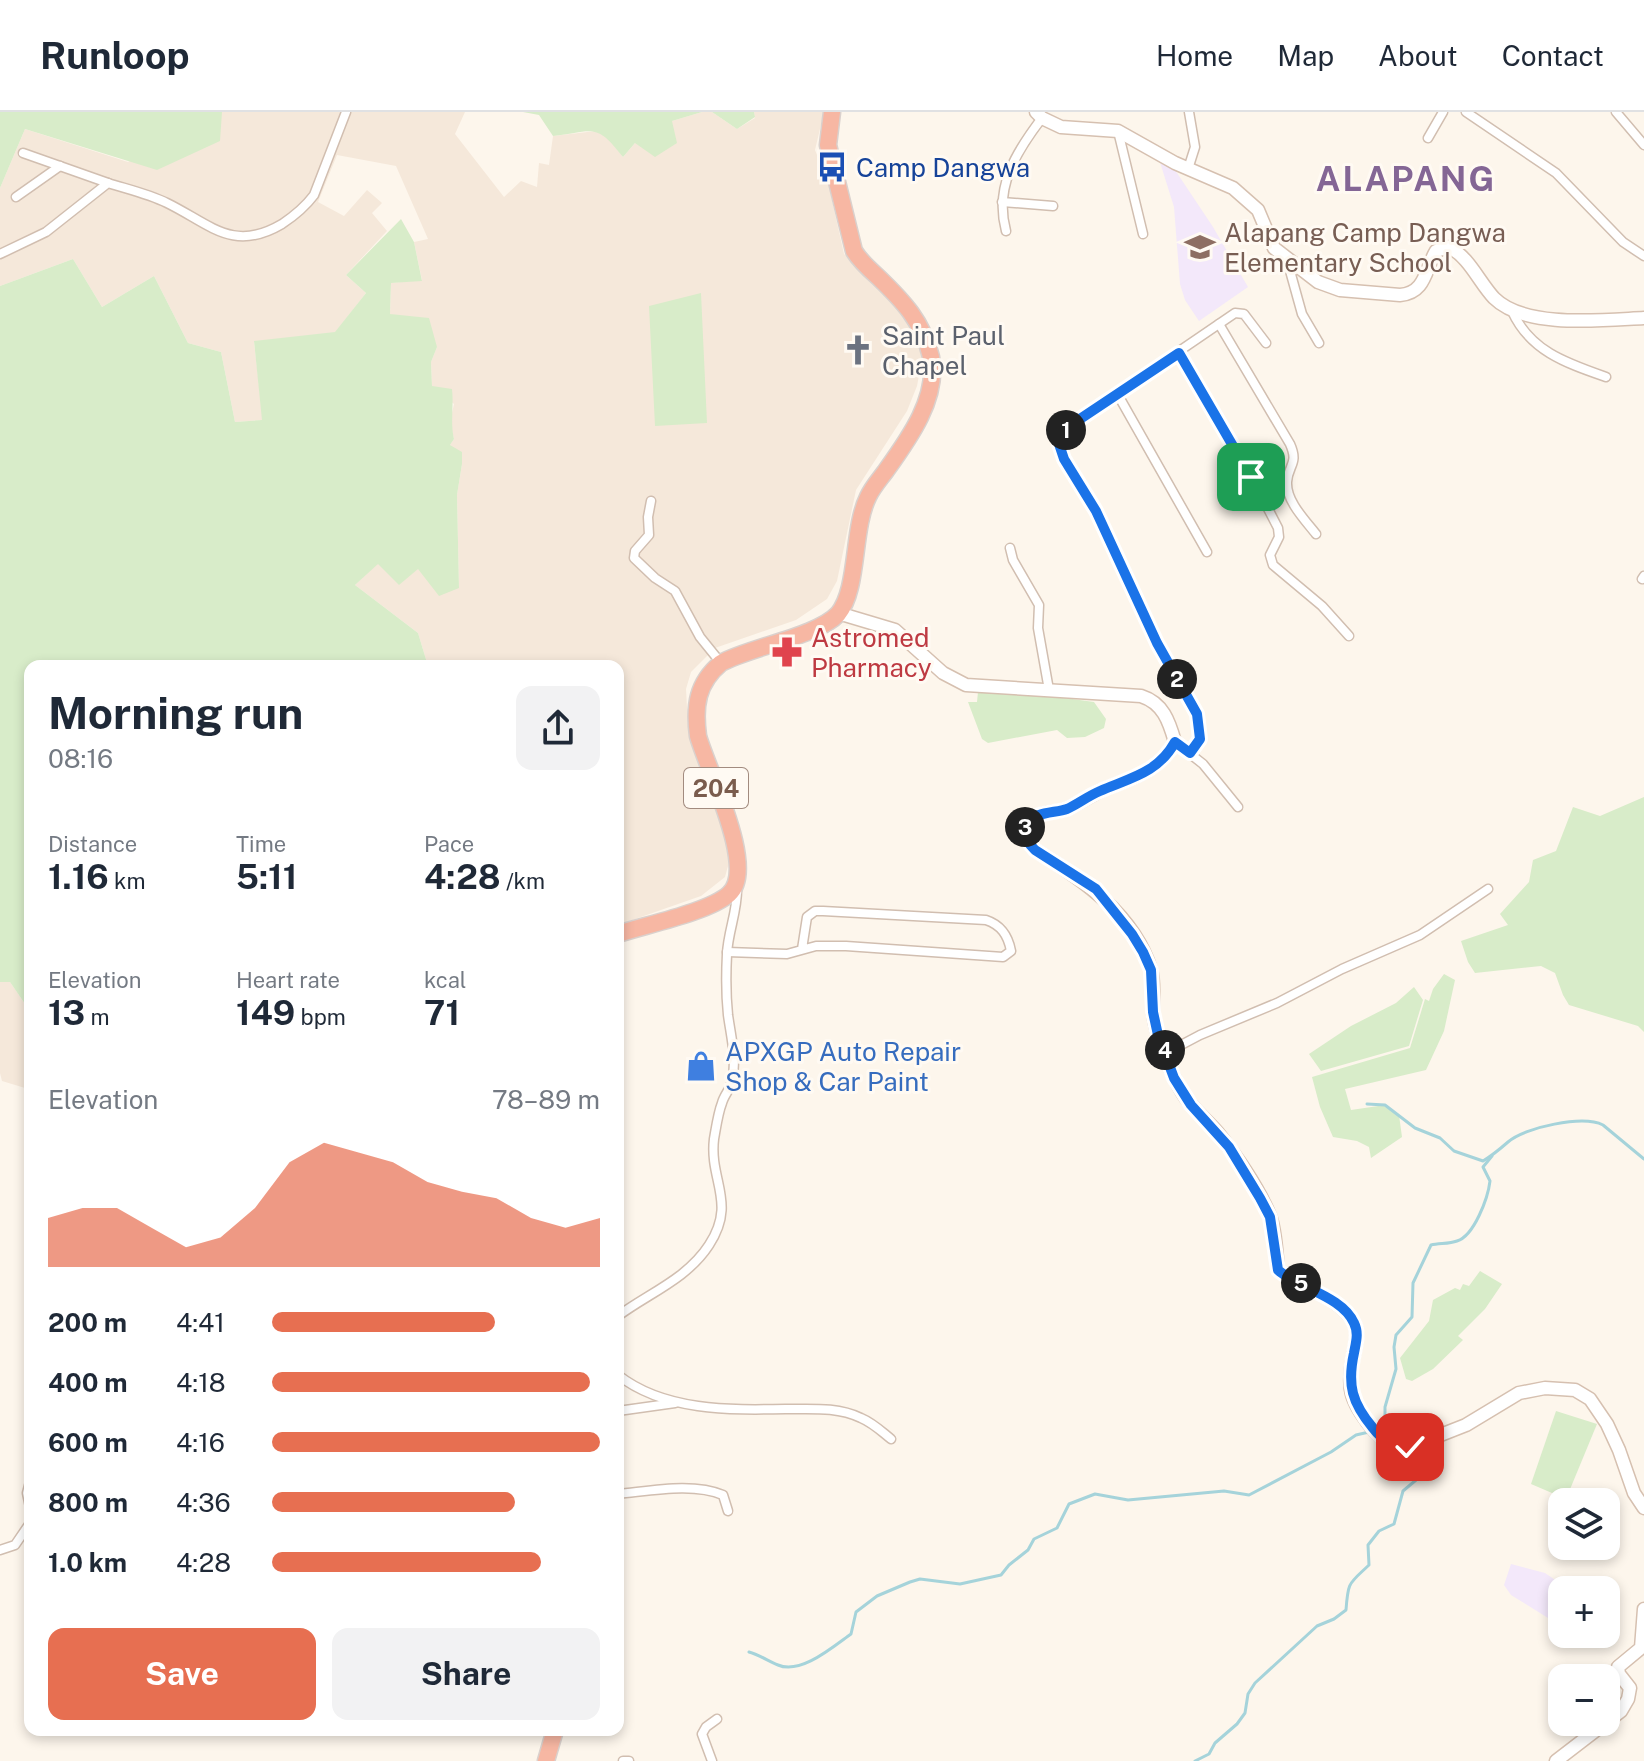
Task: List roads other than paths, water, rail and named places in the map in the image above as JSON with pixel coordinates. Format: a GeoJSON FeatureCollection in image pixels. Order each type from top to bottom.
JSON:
{"type":"FeatureCollection","features":[{"type":"Feature","properties":{"kind":"highway"},"geometry":{"type":"LineString","coordinates":[[721,663],[802,633],[838,613],[851,579],[864,505],[924,408],[933,369],[917,319],[854,251],[828,145],[832,112]]}},
{"type":"Feature","properties":{"kind":"highway","name":"204"},"geometry":{"type":"LineString","coordinates":[[721,663],[703,682],[695,717],[705,761],[738,856],[737,882]]}},
{"type":"Feature","properties":{"kind":"highway"},"geometry":{"type":"LineString","coordinates":[[624,932],[710,904],[731,893],[737,882]]}},
{"type":"Feature","properties":{"kind":"highway"},"geometry":{"type":"LineString","coordinates":[[546,1761],[553,1736]]}},
{"type":"Feature","properties":{"kind":"street"},"geometry":{"type":"LineString","coordinates":[[23,153],[166,202],[227,235],[256,235],[268,232],[307,205],[321,182],[346,112]]}},
{"type":"Feature","properties":{"kind":"street"},"geometry":{"type":"LineString","coordinates":[[1188,169],[1195,147],[1189,112]]}},
{"type":"Feature","properties":{"kind":"street"},"geometry":{"type":"LineString","coordinates":[[1428,138],[1443,112]]}},
{"type":"Feature","properties":{"kind":"street"},"geometry":{"type":"LineString","coordinates":[[1466,112],[1556,173],[1623,242],[1644,256]]}},
{"type":"Feature","properties":{"kind":"street"},"geometry":{"type":"LineString","coordinates":[[1616,112],[1644,145]]}},
{"type":"Feature","properties":{"kind":"street"},"geometry":{"type":"LineString","coordinates":[[1006,231],[1002,202],[1005,183],[1016,154],[1039,115],[1061,127],[1118,131],[1245,197],[1258,210],[1269,242],[1287,260],[1329,287],[1400,295],[1411,293],[1419,288],[1433,254],[1440,248],[1449,247],[1461,255],[1497,300],[1512,311],[1561,319],[1644,318]]}},
{"type":"Feature","properties":{"kind":"street"},"geometry":{"type":"LineString","coordinates":[[1118,131],[1143,234]]}},
{"type":"Feature","properties":{"kind":"street"},"geometry":{"type":"LineString","coordinates":[[16,197],[60,166]]}},
{"type":"Feature","properties":{"kind":"street"},"geometry":{"type":"LineString","coordinates":[[0,254],[46,232],[108,183]]}},
{"type":"Feature","properties":{"kind":"street"},"geometry":{"type":"LineString","coordinates":[[1002,202],[1053,206]]}},
{"type":"Feature","properties":{"kind":"street"},"geometry":{"type":"LineString","coordinates":[[1287,260],[1302,314],[1319,343]]}},
{"type":"Feature","properties":{"kind":"street"},"geometry":{"type":"LineString","coordinates":[[1512,311],[1524,334],[1542,349],[1606,377]]}},
{"type":"Feature","properties":{"kind":"street"},"geometry":{"type":"LineString","coordinates":[[1190,753],[1200,739],[1197,714],[1157,643],[1104,528],[1064,459],[1059,444],[1061,435],[1068,427],[1235,313],[1241,312],[1266,343]]}},
{"type":"Feature","properties":{"kind":"street"},"geometry":{"type":"LineString","coordinates":[[1219,324],[1290,444],[1295,458],[1288,478],[1288,489],[1295,506],[1316,534]]}},
{"type":"Feature","properties":{"kind":"street"},"geometry":{"type":"LineString","coordinates":[[1179,353],[1246,466],[1278,528],[1279,537],[1270,555],[1273,565],[1322,606],[1349,636]]}},
{"type":"Feature","properties":{"kind":"street"},"geometry":{"type":"LineString","coordinates":[[1118,395],[1207,552]]}},
{"type":"Feature","properties":{"kind":"street"},"geometry":{"type":"LineString","coordinates":[[651,501],[649,535],[633,556],[655,578],[675,591],[700,637],[721,663]]}},
{"type":"Feature","properties":{"kind":"street"},"geometry":{"type":"LineString","coordinates":[[1010,548],[1013,560],[1039,605],[1038,628],[1049,690]]}},
{"type":"Feature","properties":{"kind":"street"},"geometry":{"type":"LineString","coordinates":[[838,613],[895,630],[943,673],[966,685],[1141,696],[1152,700],[1163,709],[1175,742],[1215,777],[1238,807]]}},
{"type":"Feature","properties":{"kind":"street"},"geometry":{"type":"LineString","coordinates":[[1175,742],[1169,753],[1143,775],[1101,791],[1074,806],[1034,817],[1027,823],[1024,832],[1027,842],[1035,850],[1096,889],[1132,934],[1151,970],[1153,1012],[1158,1035],[1181,1092],[1229,1147],[1270,1217],[1278,1270],[1315,1290],[1349,1314],[1355,1324],[1358,1335],[1349,1381],[1358,1410],[1381,1437],[1402,1447],[1414,1446],[1466,1425],[1519,1393],[1545,1388],[1575,1390],[1590,1399],[1607,1424],[1634,1493],[1644,1508]]}},
{"type":"Feature","properties":{"kind":"street"},"geometry":{"type":"LineString","coordinates":[[624,1312],[678,1278],[696,1262],[713,1238],[722,1215],[723,1201],[715,1165],[714,1142],[722,1102],[732,1083],[735,1062],[727,1012],[727,952],[737,900],[737,882]]}},
{"type":"Feature","properties":{"kind":"street"},"geometry":{"type":"LineString","coordinates":[[1166,1053],[1420,935],[1488,889]]}},
{"type":"Feature","properties":{"kind":"street"},"geometry":{"type":"LineString","coordinates":[[727,952],[787,954],[816,946],[846,946],[994,957],[1007,956],[1011,951],[1005,933],[986,920],[823,911],[815,911],[807,917],[802,949]]}},
{"type":"Feature","properties":{"kind":"street"},"geometry":{"type":"LineString","coordinates":[[624,1379],[650,1394],[661,1405]]}},
{"type":"Feature","properties":{"kind":"street"},"geometry":{"type":"LineString","coordinates":[[650,1394],[725,1410],[825,1409],[859,1417],[891,1439]]}},
{"type":"Feature","properties":{"kind":"street"},"geometry":{"type":"LineString","coordinates":[[624,1410],[680,1402]]}},
{"type":"Feature","properties":{"kind":"street"},"geometry":{"type":"LineString","coordinates":[[624,1494],[709,1491],[723,1495],[728,1511]]}},
{"type":"Feature","properties":{"kind":"street"},"geometry":{"type":"LineString","coordinates":[[0,1550],[15,1545],[24,1532]]}},
{"type":"Feature","properties":{"kind":"street"},"geometry":{"type":"LineString","coordinates":[[1556,1761],[1626,1705],[1630,1688],[1619,1674],[1618,1667],[1641,1648],[1644,1609]]}},
{"type":"Feature","properties":{"kind":"street"},"geometry":{"type":"LineString","coordinates":[[712,1761],[702,1734],[717,1719]]}},
{"type":"Feature","properties":{"kind":"waterway"},"geometry":{"type":"LineString","coordinates":[[1367,1104],[1385,1105],[1415,1128],[1440,1138],[1454,1151],[1483,1161],[1527,1132],[1554,1124],[1582,1121],[1603,1125],[1644,1159]]}},
{"type":"Feature","properties":{"kind":"waterway"},"geometry":{"type":"LineString","coordinates":[[1378,1430],[1385,1428],[1385,1407],[1396,1369],[1396,1335],[1412,1317],[1413,1283],[1431,1245],[1457,1241],[1474,1224],[1490,1181],[1483,1167],[1492,1156]]}},
{"type":"Feature","properties":{"kind":"waterway"},"geometry":{"type":"LineString","coordinates":[[1385,1428],[1402,1440]]}},
{"type":"Feature","properties":{"kind":"waterway"},"geometry":{"type":"LineString","coordinates":[[749,1652],[787,1667],[807,1663],[851,1634],[856,1612],[877,1596],[920,1579],[960,1584],[1001,1575],[1028,1550],[1034,1539],[1057,1528],[1069,1504],[1095,1494],[1128,1500],[1224,1491],[1249,1495],[1331,1452],[1356,1435],[1369,1432]]}},
{"type":"Feature","properties":{"kind":"waterway"},"geometry":{"type":"LineString","coordinates":[[1195,1761],[1209,1754],[1215,1743],[1237,1724],[1245,1713],[1248,1694],[1255,1683],[1317,1626],[1346,1610],[1351,1584],[1369,1565],[1368,1545],[1379,1531],[1394,1524],[1403,1491],[1422,1475],[1422,1465],[1413,1450]]}},
{"type":"Feature","properties":{"kind":"place","name":"Camp Dangwa"},"geometry":{"type":"Point","coordinates":[832,167]}},
{"type":"Feature","properties":{"kind":"place","name":"Alapang Camp Dangwa Elementary School"},"geometry":{"type":"Point","coordinates":[1200,247]}},
{"type":"Feature","properties":{"kind":"place","name":"Saint Paul Chapel"},"geometry":{"type":"Point","coordinates":[858,350]}},
{"type":"Feature","properties":{"kind":"place","name":"Astromed Pharmacy"},"geometry":{"type":"Point","coordinates":[787,652]}},
{"type":"Feature","properties":{"kind":"place","name":"APXGP Auto Repair Shop & Car Paint"},"geometry":{"type":"Point","coordinates":[701,1066]}},
{"type":"Feature","properties":{"kind":"district","name":"ALAPANG"},"geometry":{"type":"Point","coordinates":[1406,179]}}]}
